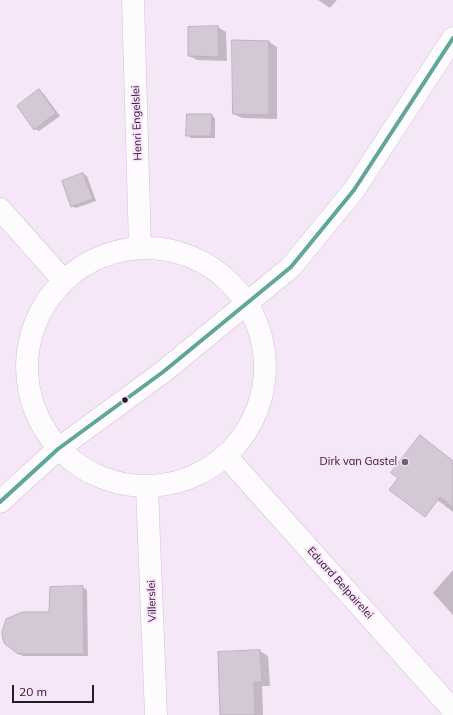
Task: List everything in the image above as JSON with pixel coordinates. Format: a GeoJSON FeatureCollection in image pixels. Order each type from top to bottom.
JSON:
{"type":"FeatureCollection","features":[{"type":"Feature","properties":{"kind":"street","name":"Henri Engelslei"},"geometry":{"type":"LineString","coordinates":[[133,0],[140,247]]}},
{"type":"Feature","properties":{"kind":"street"},"geometry":{"type":"LineString","coordinates":[[0,502],[58,449],[164,372],[292,267],[354,190],[453,38]]}},
{"type":"Feature","properties":{"kind":"street"},"geometry":{"type":"LineString","coordinates":[[0,209],[64,281]]}},
{"type":"Feature","properties":{"kind":"street"},"geometry":{"type":"LineString","coordinates":[[140,247],[168,249],[192,257],[214,268],[233,285],[247,303],[260,330],[266,357],[265,385],[257,411],[244,436],[226,456],[208,470],[188,480],[166,486],[147,488],[112,482],[82,469],[58,449],[40,423],[29,394],[26,364],[31,333],[44,305],[64,281],[81,267],[100,257],[121,250],[140,247]]}},
{"type":"Feature","properties":{"kind":"street","name":"Eduard Belpairelei"},"geometry":{"type":"LineString","coordinates":[[226,456],[453,710]]}},
{"type":"Feature","properties":{"kind":"street","name":"Villerslei"},"geometry":{"type":"LineString","coordinates":[[147,488],[156,715]]}},
{"type":"Feature","properties":{"kind":"building"},"geometry":{"type":"Polygon","coordinates":[[[218,26],[219,57],[188,56],[188,27],[218,26]]]}},
{"type":"Feature","properties":{"kind":"building"},"geometry":{"type":"Polygon","coordinates":[[[232,40],[269,41],[269,115],[233,114],[232,40]]]}},
{"type":"Feature","properties":{"kind":"building"},"geometry":{"type":"Polygon","coordinates":[[[39,89],[56,113],[34,130],[17,106],[39,89]]]}},
{"type":"Feature","properties":{"kind":"building"},"geometry":{"type":"Polygon","coordinates":[[[187,114],[212,114],[211,136],[186,136],[187,114]]]}},
{"type":"Feature","properties":{"kind":"building"},"geometry":{"type":"Polygon","coordinates":[[[83,173],[93,199],[71,207],[62,181],[83,173]]]}},
{"type":"Feature","properties":{"kind":"building"},"geometry":{"type":"Polygon","coordinates":[[[420,435],[453,461],[453,507],[440,497],[425,517],[389,490],[398,478],[391,473],[420,435]]]}},
{"type":"Feature","properties":{"kind":"building"},"geometry":{"type":"Polygon","coordinates":[[[83,586],[84,654],[18,654],[5,644],[2,632],[6,619],[22,612],[49,612],[50,587],[83,586]]]}},
{"type":"Feature","properties":{"kind":"building"},"geometry":{"type":"Polygon","coordinates":[[[260,650],[262,682],[254,682],[255,715],[220,715],[218,652],[260,650]]]}},
{"type":"Feature","properties":{"kind":"transit line"},"geometry":{"type":"LineString","coordinates":[[0,502],[58,449],[163,372],[291,267],[354,190],[453,38]]}},
{"type":"Feature","properties":{"kind":"place","name":"Dirk van Gastel"},"geometry":{"type":"Point","coordinates":[405,462]}}]}
